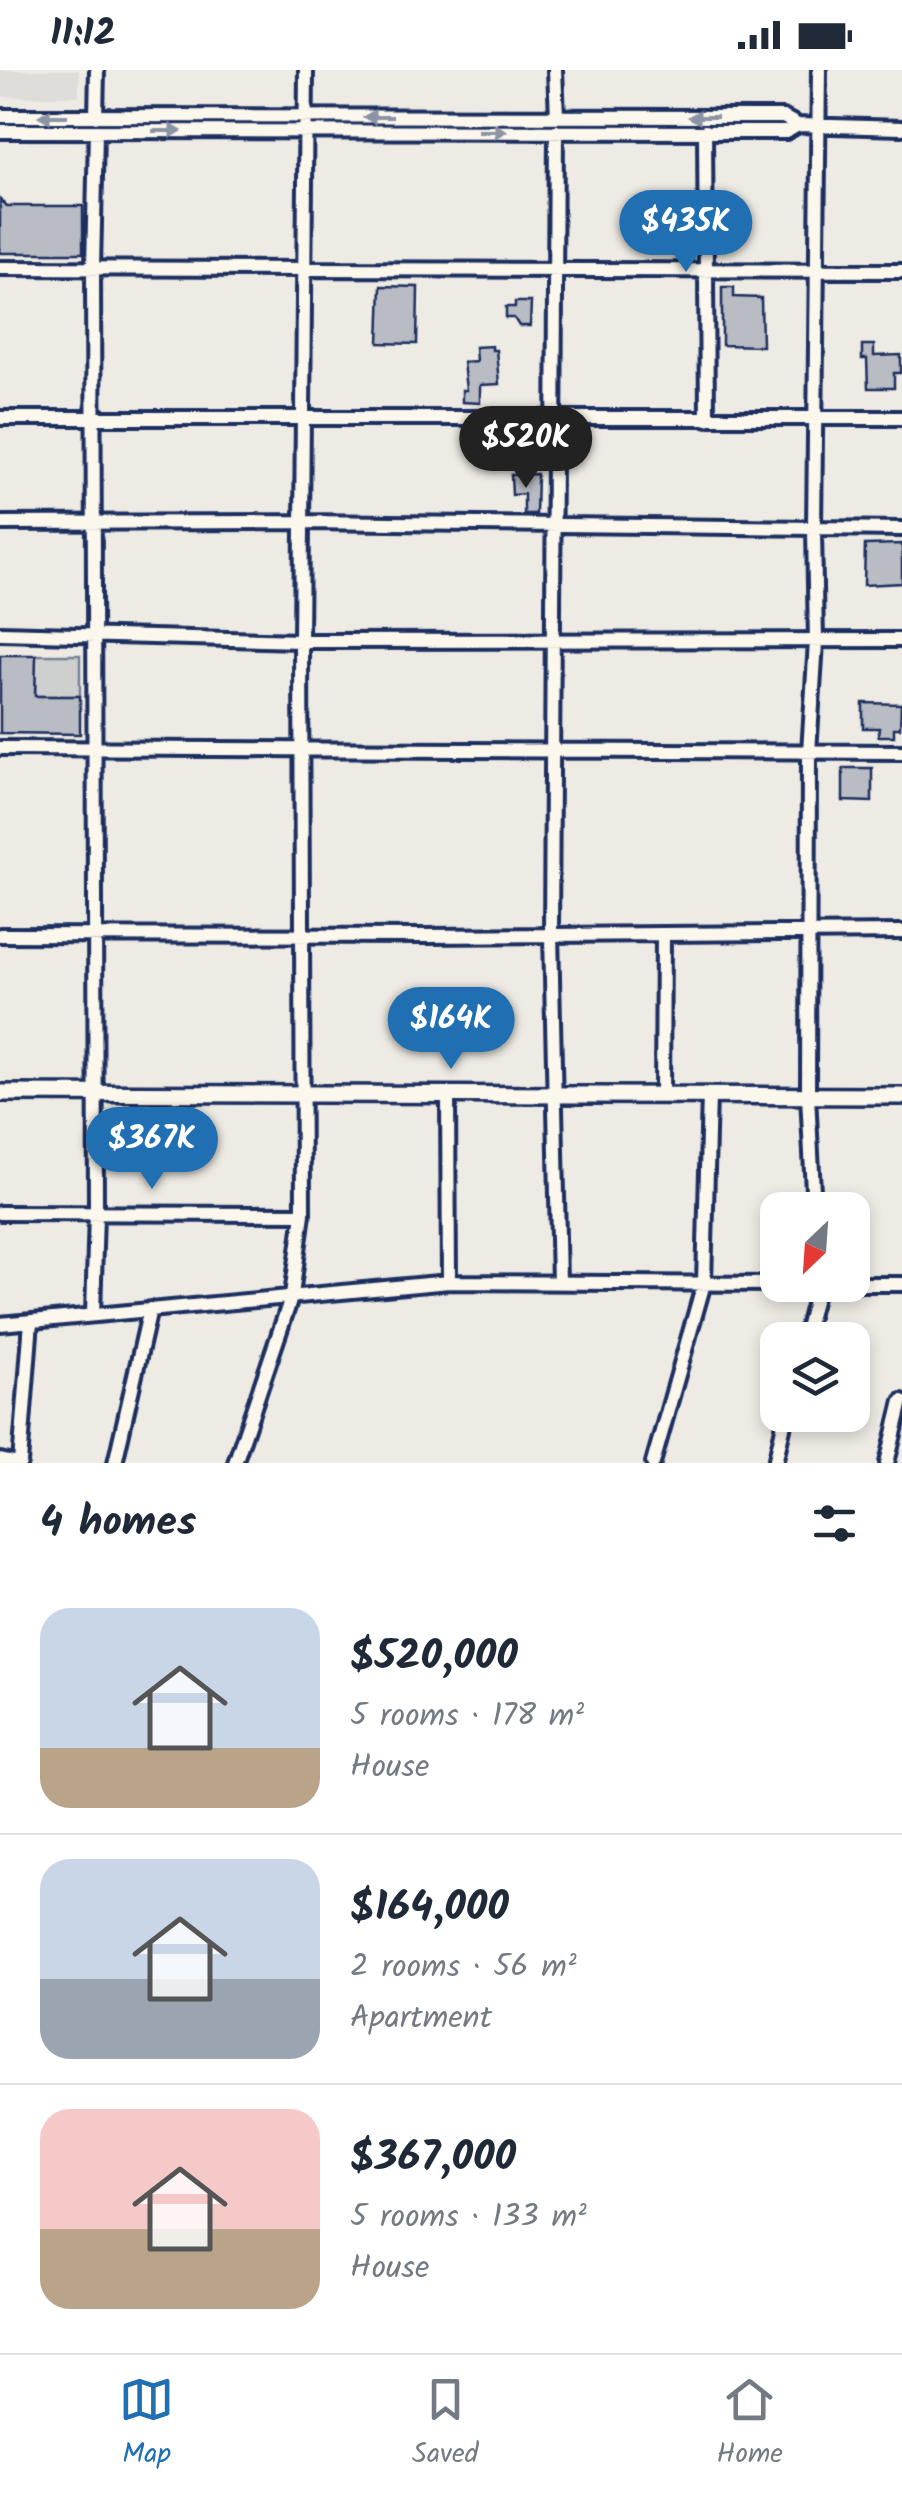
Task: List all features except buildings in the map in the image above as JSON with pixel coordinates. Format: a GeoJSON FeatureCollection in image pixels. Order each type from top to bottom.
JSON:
{"type":"FeatureCollection","features":[{"type":"Feature","properties":{"kind":"street"},"geometry":{"type":"LineString","coordinates":[[93,1314],[93,268],[97,70]]}},
{"type":"Feature","properties":{"kind":"street"},"geometry":{"type":"LineString","coordinates":[[235,1463],[292,1294],[304,1214],[301,642],[306,70]]}},
{"type":"Feature","properties":{"kind":"street"},"geometry":{"type":"LineString","coordinates":[[555,70],[551,934],[559,1282]]}},
{"type":"Feature","properties":{"kind":"street"},"geometry":{"type":"LineString","coordinates":[[813,1192],[808,1096],[809,752],[816,642],[819,70]]}},
{"type":"Feature","properties":{"kind":"street"},"geometry":{"type":"LineString","coordinates":[[0,116],[96,124]]}},
{"type":"Feature","properties":{"kind":"street"},"geometry":{"type":"LineString","coordinates":[[0,130],[96,124],[557,124],[783,117],[798,125],[902,128]]}},
{"type":"Feature","properties":{"kind":"street"},"geometry":{"type":"LineString","coordinates":[[557,124],[705,132],[786,132],[798,125]]}},
{"type":"Feature","properties":{"kind":"street"},"geometry":{"type":"LineString","coordinates":[[705,132],[707,419]]}},
{"type":"Feature","properties":{"kind":"street"},"geometry":{"type":"LineString","coordinates":[[0,268],[902,271]]}},
{"type":"Feature","properties":{"kind":"street"},"geometry":{"type":"LineString","coordinates":[[0,418],[902,418]]}},
{"type":"Feature","properties":{"kind":"street"},"geometry":{"type":"LineString","coordinates":[[0,523],[304,522],[902,529]]}},
{"type":"Feature","properties":{"kind":"street"},"geometry":{"type":"LineString","coordinates":[[0,634],[301,642],[902,640]]}},
{"type":"Feature","properties":{"kind":"street"},"geometry":{"type":"LineString","coordinates":[[0,748],[902,752]]}},
{"type":"Feature","properties":{"kind":"street"},"geometry":{"type":"LineString","coordinates":[[0,934],[902,932]]}},
{"type":"Feature","properties":{"kind":"street"},"geometry":{"type":"LineString","coordinates":[[662,1095],[663,934]]}},
{"type":"Feature","properties":{"kind":"street"},"geometry":{"type":"LineString","coordinates":[[0,1093],[902,1096]]}},
{"type":"Feature","properties":{"kind":"street"},"geometry":{"type":"LineString","coordinates":[[448,1094],[450,1282]]}},
{"type":"Feature","properties":{"kind":"street"},"geometry":{"type":"LineString","coordinates":[[653,1463],[704,1283],[709,1096]]}},
{"type":"Feature","properties":{"kind":"street"},"geometry":{"type":"LineString","coordinates":[[0,1213],[304,1214]]}},
{"type":"Feature","properties":{"kind":"street"},"geometry":{"type":"LineString","coordinates":[[0,1324],[450,1282],[760,1284]]}},
{"type":"Feature","properties":{"kind":"street"},"geometry":{"type":"LineString","coordinates":[[870,1284],[902,1284]]}},
{"type":"Feature","properties":{"kind":"street"},"geometry":{"type":"LineString","coordinates":[[115,1463],[150,1309]]}},
{"type":"Feature","properties":{"kind":"street"},"geometry":{"type":"LineString","coordinates":[[0,1460],[16,1463],[31,1320]]}},
{"type":"Feature","properties":{"kind":"street"},"geometry":{"type":"LineString","coordinates":[[887,1463],[902,1400]]}},
{"type":"Feature","properties":{"kind":"street"},"geometry":{"type":"LineString","coordinates":[[775,1463],[782,1432]]}},
{"type":"Feature","properties":{"kind":"shaded area"},"geometry":{"type":"Polygon","coordinates":[[[0,70],[79,70],[79,96],[0,97],[0,70]]]}},
{"type":"Feature","properties":{"kind":"shaded area"},"geometry":{"type":"Polygon","coordinates":[[[36,655],[80,655],[80,696],[35,696],[36,655]]]}}]}
